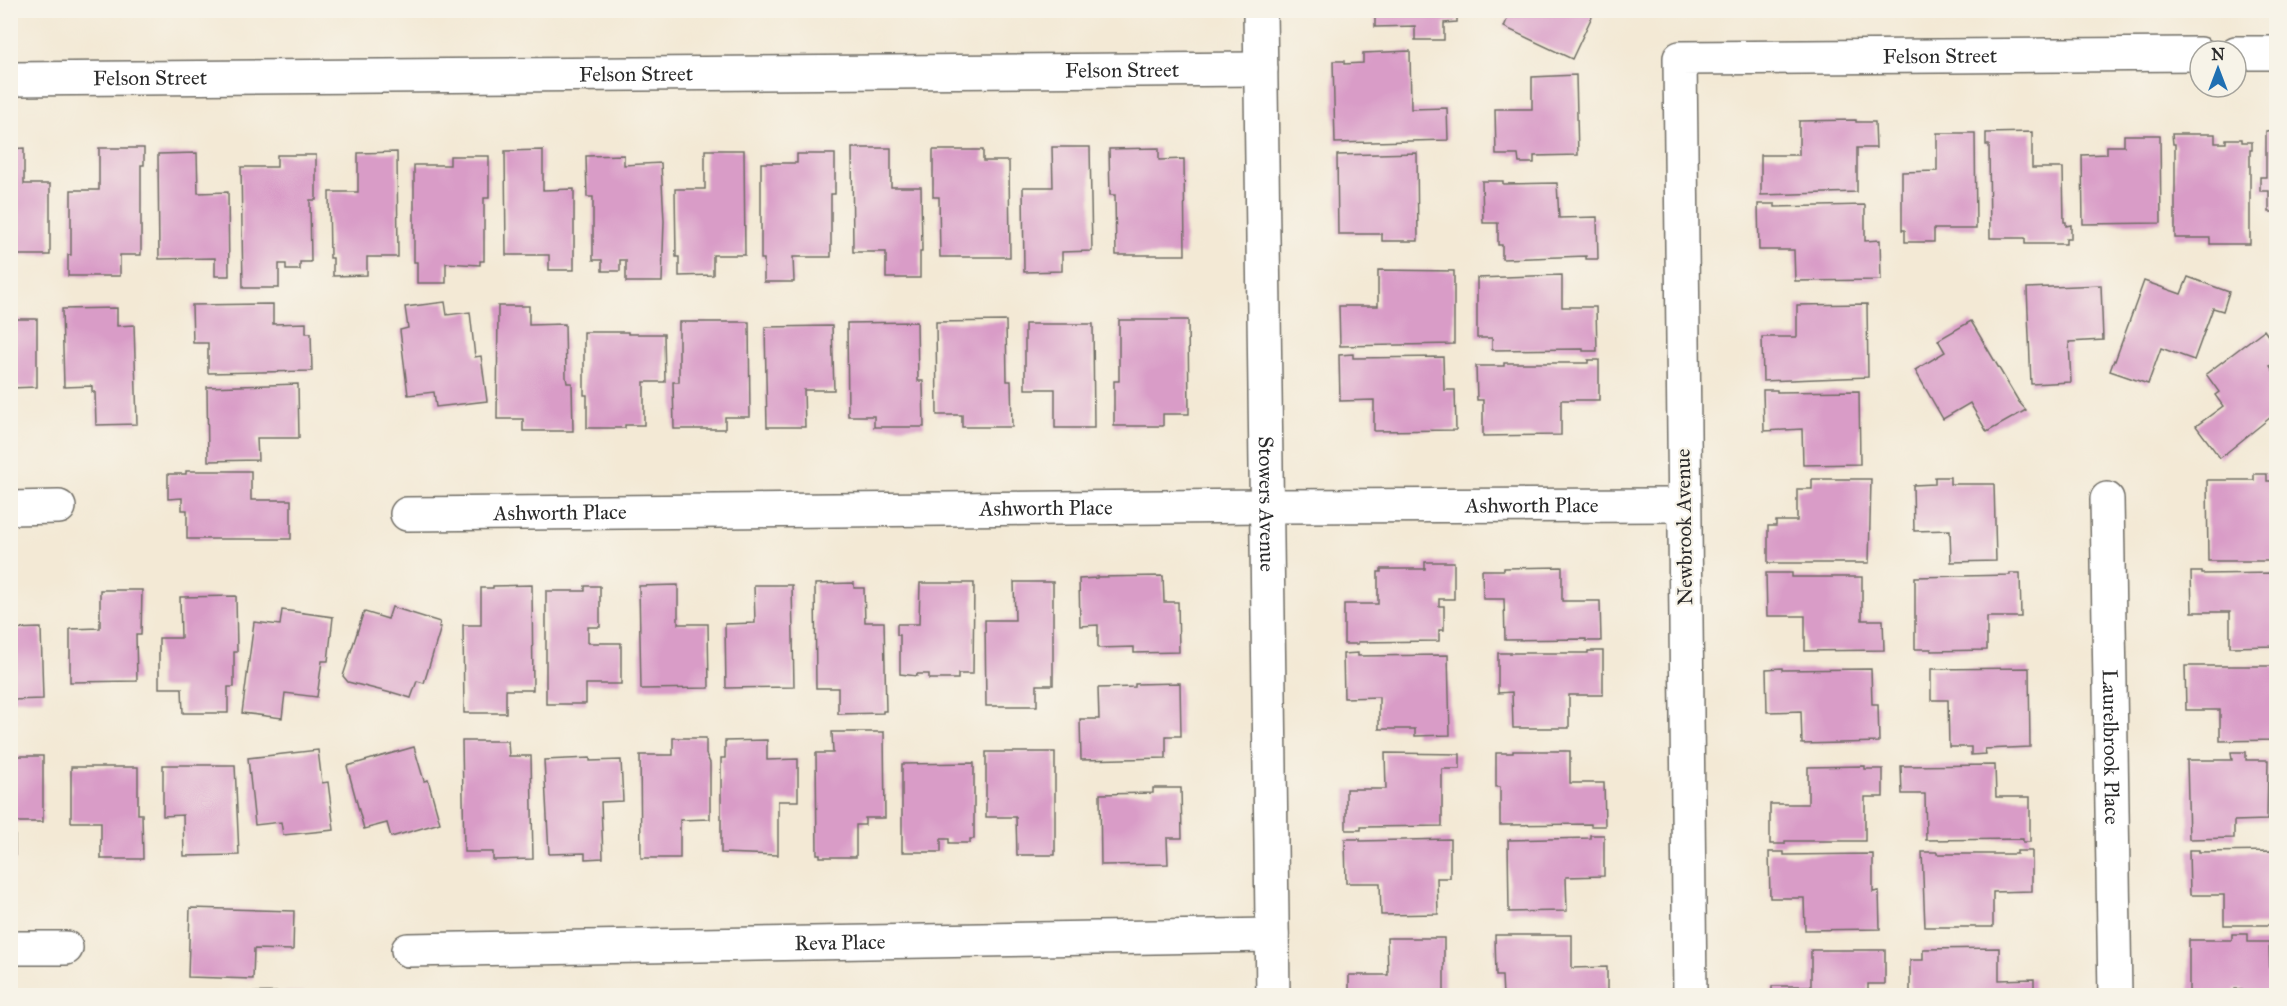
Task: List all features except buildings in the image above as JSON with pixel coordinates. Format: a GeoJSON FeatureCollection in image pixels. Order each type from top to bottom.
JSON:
{"type":"FeatureCollection","features":[{"type":"Feature","properties":{"kind":"street","name":"Stowers Avenue"},"geometry":{"type":"LineString","coordinates":[[1260,10],[1273,996]]}},
{"type":"Feature","properties":{"kind":"street"},"geometry":{"type":"LineString","coordinates":[[2248,53],[2277,53]]}},
{"type":"Feature","properties":{"kind":"street","name":"Felson Street"},"geometry":{"type":"LineString","coordinates":[[1680,58],[2188,54]]}},
{"type":"Feature","properties":{"kind":"street","name":"Newbrook Avenue"},"geometry":{"type":"LineString","coordinates":[[1680,58],[1690,996]]}},
{"type":"Feature","properties":{"kind":"street","name":"Felson Street"},"geometry":{"type":"LineString","coordinates":[[10,79],[1261,69]]}},
{"type":"Feature","properties":{"kind":"street","name":"Laurelbrook Place"},"geometry":{"type":"LineString","coordinates":[[2107,499],[2115,996]]}},
{"type":"Feature","properties":{"kind":"street","name":"Ashworth Place"},"geometry":{"type":"LineString","coordinates":[[407,514],[1266,506],[1683,505]]}},
{"type":"Feature","properties":{"kind":"street"},"geometry":{"type":"LineString","coordinates":[[10,508],[59,507]]}},
{"type":"Feature","properties":{"kind":"street","name":"Reva Place"},"geometry":{"type":"LineString","coordinates":[[408,950],[1272,935]]}},
{"type":"Feature","properties":{"kind":"street"},"geometry":{"type":"LineString","coordinates":[[10,948],[66,948]]}}]}
